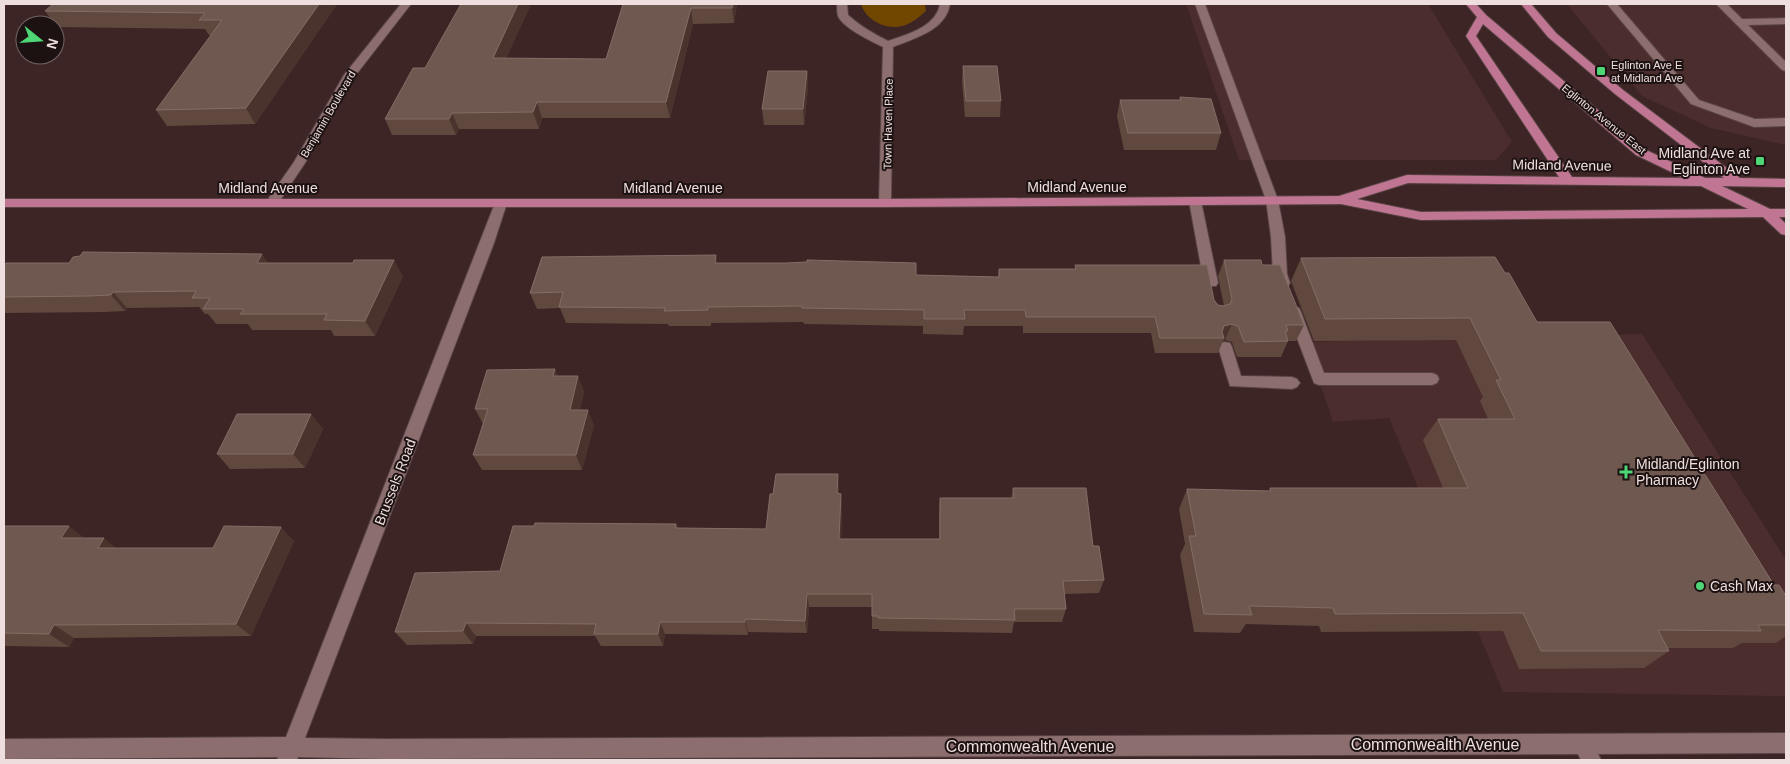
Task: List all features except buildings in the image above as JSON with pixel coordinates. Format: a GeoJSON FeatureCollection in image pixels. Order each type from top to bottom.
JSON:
{"type":"FeatureCollection","features":[{"type":"Feature","properties":{"kind":"main road","name":"Eglinton Avenue East"},"geometry":{"type":"LineString","coordinates":[[1472,4],[1482,17],[1640,152],[1766,213]]}},
{"type":"Feature","properties":{"kind":"main road","name":"Eglinton Avenue East"},"geometry":{"type":"LineString","coordinates":[[1526,4],[1552,35],[1596,73],[1736,182],[1786,231]]}},
{"type":"Feature","properties":{"kind":"main road"},"geometry":{"type":"LineString","coordinates":[[1482,17],[1471,36],[1568,180]]}},
{"type":"Feature","properties":{"kind":"main road","name":"Midland Avenue"},"geometry":{"type":"LineString","coordinates":[[1341,200],[1408,179],[1786,182]]}},
{"type":"Feature","properties":{"kind":"main road","name":"Midland Avenue"},"geometry":{"type":"LineString","coordinates":[[4,203],[885,203],[1341,200],[1421,216],[1786,213]]}},
{"type":"Feature","properties":{"kind":"street","name":"Benjamin Boulevard"},"geometry":{"type":"LineString","coordinates":[[272,202],[299,163],[350,75],[406,4]]}},
{"type":"Feature","properties":{"kind":"street"},"geometry":{"type":"LineString","coordinates":[[842,4],[843,16],[850,23],[870,37],[888,45],[933,25],[942,16],[945,4]]}},
{"type":"Feature","properties":{"kind":"street"},"geometry":{"type":"LineString","coordinates":[[1200,4],[1272,200],[1278,236],[1280,274],[1319,380],[1432,379]]}},
{"type":"Feature","properties":{"kind":"street"},"geometry":{"type":"LineString","coordinates":[[1612,4],[1695,102],[1754,123],[1786,122]]}},
{"type":"Feature","properties":{"kind":"street"},"geometry":{"type":"LineString","coordinates":[[1722,4],[1786,68]]}},
{"type":"Feature","properties":{"kind":"street"},"geometry":{"type":"LineString","coordinates":[[1742,22],[1786,21]]}},
{"type":"Feature","properties":{"kind":"street","name":"Town Haven Place"},"geometry":{"type":"LineString","coordinates":[[885,203],[888,144],[888,45]]}},
{"type":"Feature","properties":{"kind":"street"},"geometry":{"type":"LineString","coordinates":[[1195,201],[1214,300]]}},
{"type":"Feature","properties":{"kind":"street","name":"Brussels Road"},"geometry":{"type":"LineString","coordinates":[[289,753],[501,203]]}},
{"type":"Feature","properties":{"kind":"street"},"geometry":{"type":"LineString","coordinates":[[1225,347],[1235,382],[1292,383]]}},
{"type":"Feature","properties":{"kind":"street","name":"Commonwealth Avenue"},"geometry":{"type":"LineString","coordinates":[[4,749],[289,753],[395,749],[1587,752],[1786,743]]}},
{"type":"Feature","properties":{"kind":"shaded area"},"geometry":{"type":"Polygon","coordinates":[[[861,4],[925,4],[926,11],[910,23],[896,27],[874,21],[864,11],[861,4]]]}},
{"type":"Feature","properties":{"kind":"shaded area"},"geometry":{"type":"Polygon","coordinates":[[[1186,4],[1428,4],[1512,142],[1496,160],[1239,160],[1186,4]]]}},
{"type":"Feature","properties":{"kind":"shaded area"},"geometry":{"type":"Polygon","coordinates":[[[1567,4],[1786,4],[1786,145],[1711,128],[1642,96],[1567,4]]]}},
{"type":"Feature","properties":{"kind":"shaded area"},"geometry":{"type":"Polygon","coordinates":[[[1642,334],[1786,560],[1786,696],[1503,692],[1389,418],[1333,422],[1306,342],[1642,334]]]}},
{"type":"Feature","properties":{"kind":"place","name":"Eglinton Ave E at Midland Ave"},"geometry":{"type":"Point","coordinates":[1601,71]}},
{"type":"Feature","properties":{"kind":"place","name":"Midland Ave at Eglinton Ave"},"geometry":{"type":"Point","coordinates":[1760,161]}},
{"type":"Feature","properties":{"kind":"place","name":"Midland/Eglinton Pharmacy"},"geometry":{"type":"Point","coordinates":[1626,472]}},
{"type":"Feature","properties":{"kind":"place","name":"Cash Max"},"geometry":{"type":"Point","coordinates":[1700,586]}}]}
